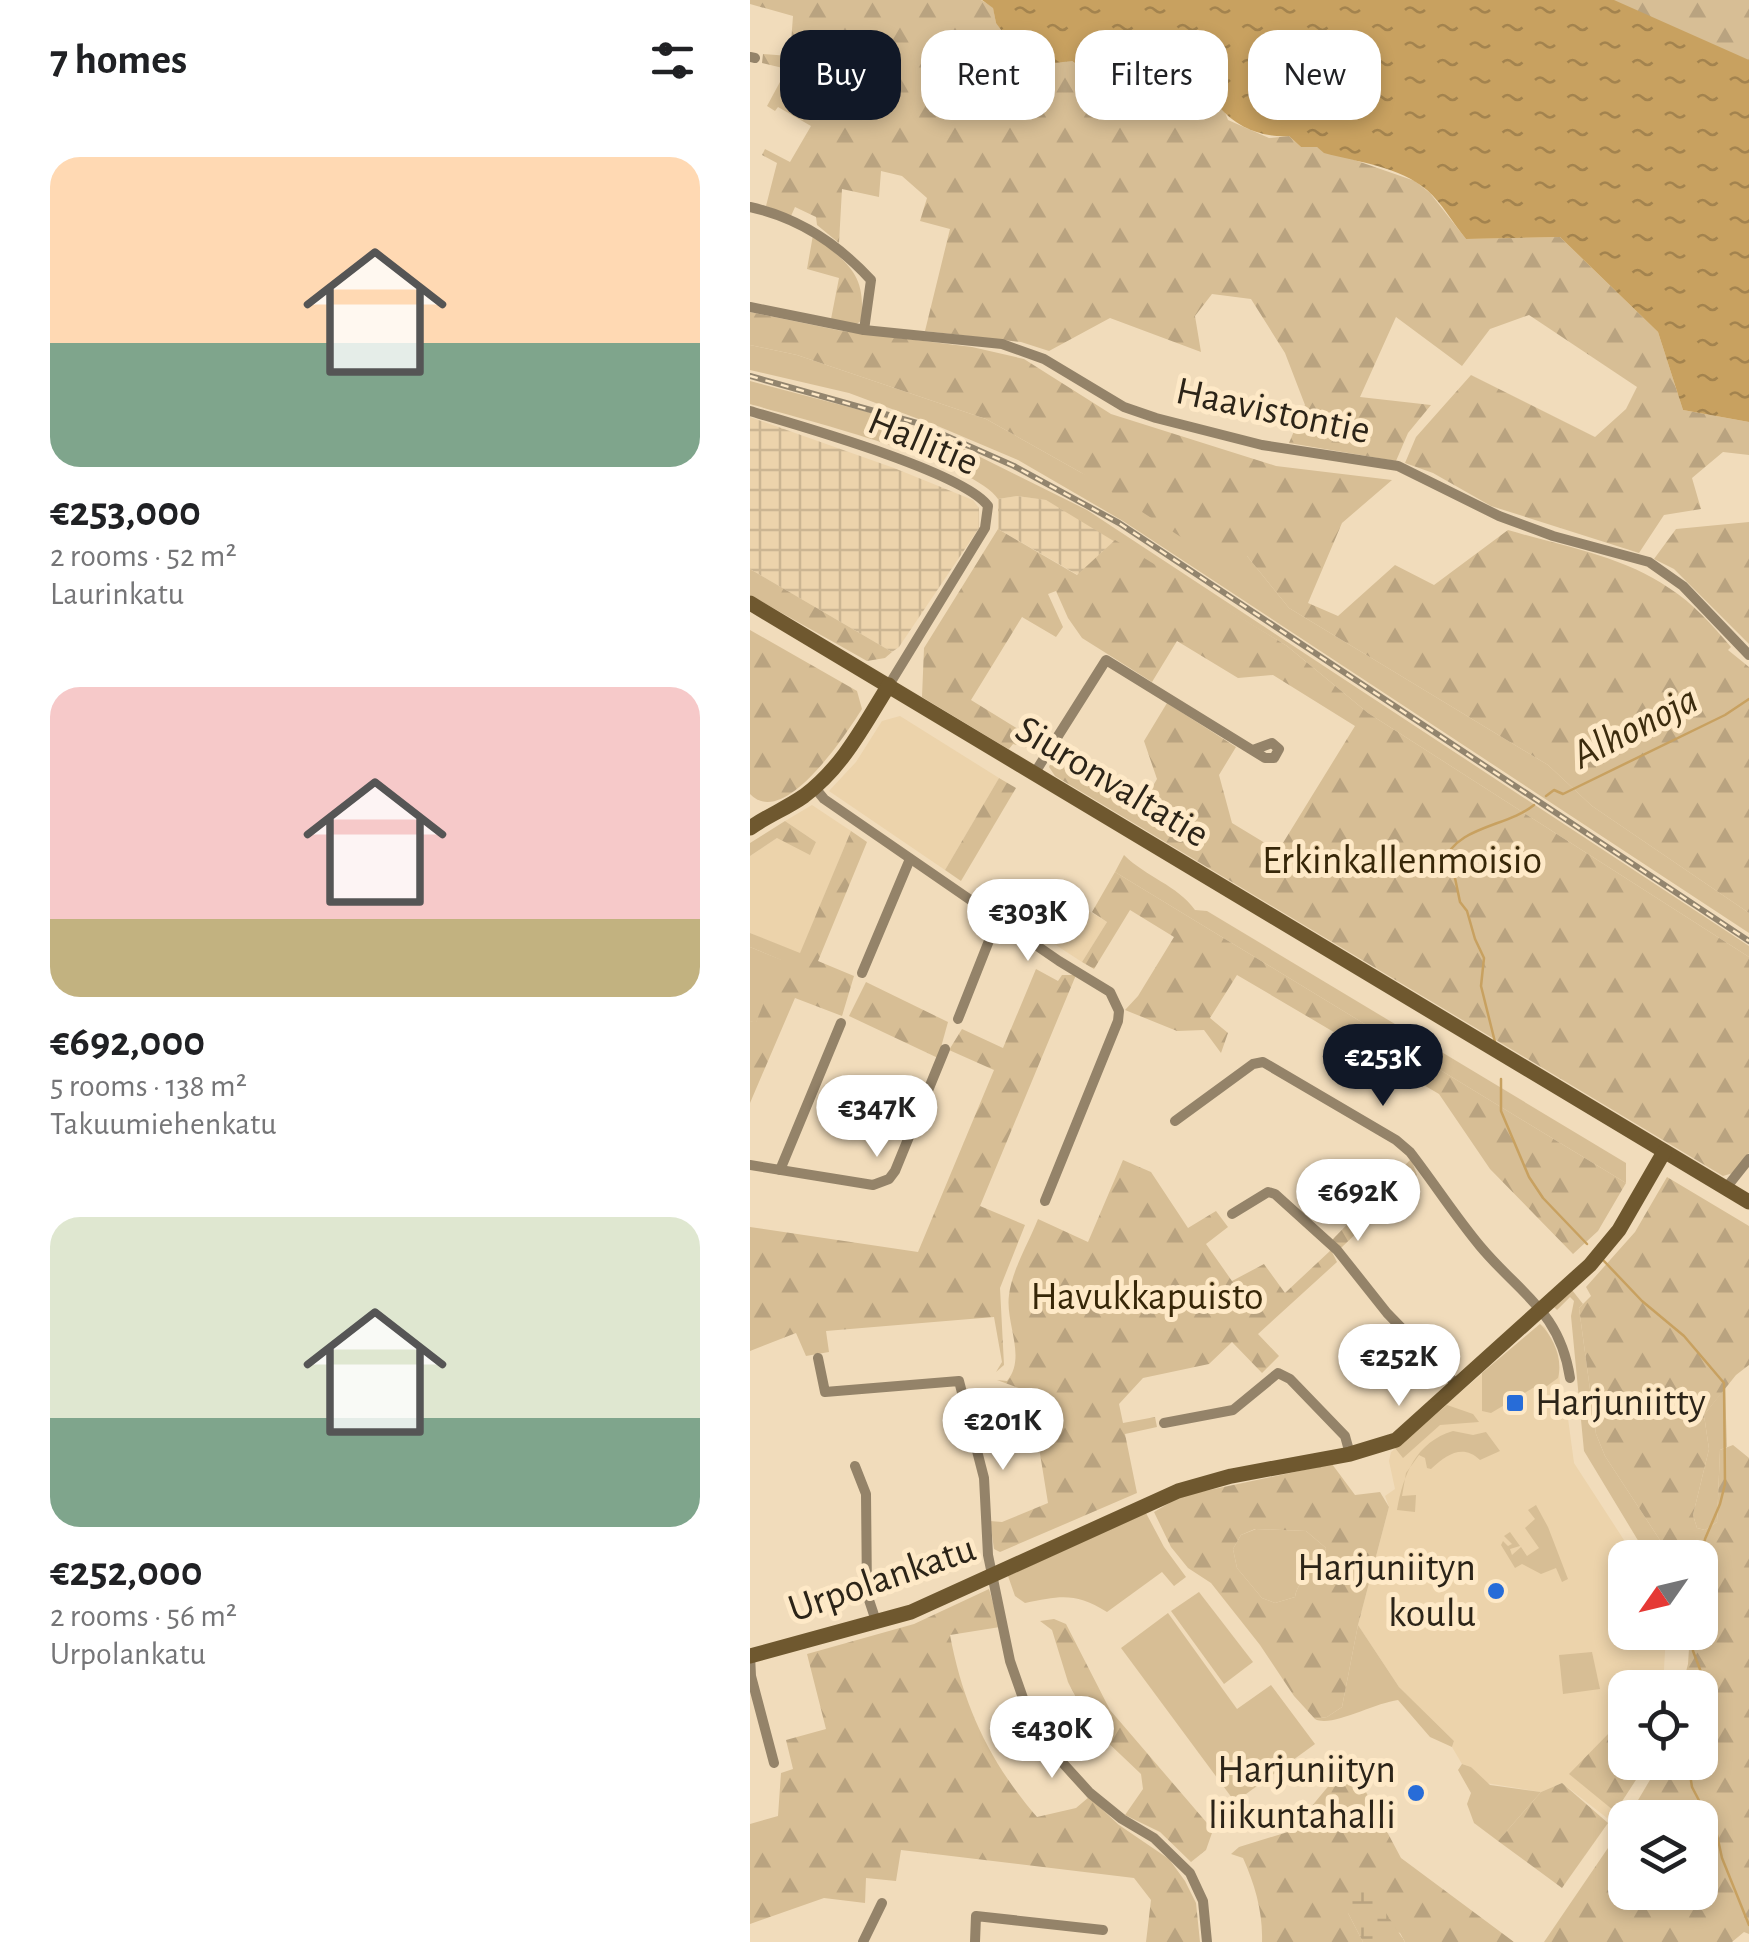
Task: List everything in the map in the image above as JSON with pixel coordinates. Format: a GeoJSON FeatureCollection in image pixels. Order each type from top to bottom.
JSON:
{"type":"FeatureCollection","features":[{"type":"Feature","properties":{"kind":"main road","name":"Siuronvaltatie"},"geometry":{"type":"LineString","coordinates":[[750,603],[1749,1202]]}},
{"type":"Feature","properties":{"kind":"main road"},"geometry":{"type":"LineString","coordinates":[[753,820],[814,788],[846,755],[889,685]]}},
{"type":"Feature","properties":{"kind":"main road","name":"Urpolankatu"},"geometry":{"type":"LineString","coordinates":[[750,1655],[910,1612],[1178,1490],[1350,1454],[1396,1440],[1590,1265],[1619,1230],[1664,1152]]}},
{"type":"Feature","properties":{"kind":"street"},"geometry":{"type":"LineString","coordinates":[[750,206],[816,232],[864,272],[871,280],[864,330]]}},
{"type":"Feature","properties":{"kind":"street","name":"Haavistontie"},"geometry":{"type":"LineString","coordinates":[[750,307],[864,330],[1002,344],[1044,359],[1124,407],[1156,418],[1262,445],[1398,466],[1499,516],[1554,536],[1650,562],[1696,598],[1749,655]]}},
{"type":"Feature","properties":{"kind":"street","name":"Hallitie"},"geometry":{"type":"LineString","coordinates":[[750,411],[914,466],[966,487],[988,506],[985,528],[889,685]]}},
{"type":"Feature","properties":{"kind":"street"},"geometry":{"type":"LineString","coordinates":[[1034,774],[1106,660],[1253,750]]}},
{"type":"Feature","properties":{"kind":"street"},"geometry":{"type":"LineString","coordinates":[[814,788],[910,859],[1110,992],[1120,1011],[1044,1201]]}},
{"type":"Feature","properties":{"kind":"street"},"geometry":{"type":"LineString","coordinates":[[862,973],[910,859]]}},
{"type":"Feature","properties":{"kind":"street"},"geometry":{"type":"LineString","coordinates":[[958,1020],[998,918]]}},
{"type":"Feature","properties":{"kind":"street"},"geometry":{"type":"LineString","coordinates":[[780,1170],[842,1022]]}},
{"type":"Feature","properties":{"kind":"street"},"geometry":{"type":"LineString","coordinates":[[750,1166],[873,1185],[889,1178],[945,1049]]}},
{"type":"Feature","properties":{"kind":"street"},"geometry":{"type":"LineString","coordinates":[[1175,1121],[1253,1064],[1266,1064],[1396,1140],[1410,1152],[1485,1252],[1541,1307],[1562,1344],[1570,1378]]}},
{"type":"Feature","properties":{"kind":"street"},"geometry":{"type":"LineString","coordinates":[[1726,1188],[1749,1158]]}},
{"type":"Feature","properties":{"kind":"street"},"geometry":{"type":"LineString","coordinates":[[1232,1214],[1268,1192],[1275,1194],[1337,1250],[1387,1313],[1457,1385]]}},
{"type":"Feature","properties":{"kind":"street"},"geometry":{"type":"LineString","coordinates":[[818,1358],[825,1392],[959,1381],[984,1478],[987,1546],[1010,1661],[1024,1701],[1060,1760],[1090,1793],[1154,1838],[1190,1873],[1203,1901],[1207,1942]]}},
{"type":"Feature","properties":{"kind":"street"},"geometry":{"type":"LineString","coordinates":[[1164,1424],[1233,1410],[1278,1373],[1290,1379],[1345,1436],[1350,1454]]}},
{"type":"Feature","properties":{"kind":"street"},"geometry":{"type":"LineString","coordinates":[[855,1466],[866,1494],[867,1594],[876,1621]]}},
{"type":"Feature","properties":{"kind":"street"},"geometry":{"type":"LineString","coordinates":[[750,1655],[751,1676],[774,1763]]}},
{"type":"Feature","properties":{"kind":"street"},"geometry":{"type":"LineString","coordinates":[[863,1942],[882,1903]]}},
{"type":"Feature","properties":{"kind":"street"},"geometry":{"type":"LineString","coordinates":[[975,1942],[976,1916],[1103,1930]]}},
{"type":"Feature","properties":{"kind":"shaded area"},"geometry":{"type":"Polygon","coordinates":[[[750,417],[894,468],[973,500],[979,508],[979,528],[892,652],[750,569],[750,417]]]}},
{"type":"Feature","properties":{"kind":"shaded area"},"geometry":{"type":"Polygon","coordinates":[[[1017,496],[1046,500],[1115,540],[1078,575],[998,529],[998,499],[1017,496]]]}},
{"type":"Feature","properties":{"kind":"shaded area"},"geometry":{"type":"Polygon","coordinates":[[[900,716],[999,778],[945,870],[829,791],[856,762],[882,721],[900,716]]]}},
{"type":"Feature","properties":{"kind":"shaded area"},"geometry":{"type":"Polygon","coordinates":[[[812,805],[851,831],[800,954],[750,933],[750,856],[777,838],[816,842],[785,821],[812,805]]]}},
{"type":"Feature","properties":{"kind":"shaded area"},"geometry":{"type":"Polygon","coordinates":[[[1047,886],[1107,922],[1082,962],[1022,923],[1047,886]]]}},
{"type":"Feature","properties":{"kind":"shaded area","name":"Harjuniityn koulu"},"geometry":{"type":"Polygon","coordinates":[[[1540,1324],[1545,1327],[1558,1354],[1561,1401],[1567,1411],[1574,1463],[1624,1540],[1608,1540],[1608,1650],[1665,1650],[1664,1670],[1608,1670],[1608,1780],[1622,1780],[1619,1800],[1608,1800],[1607,1818],[1562,1783],[1541,1792],[1486,1783],[1471,1767],[1462,1764],[1452,1747],[1454,1741],[1399,1687],[1358,1625],[1389,1507],[1385,1496],[1395,1489],[1391,1452],[1540,1324]]]}},
{"type":"Feature","properties":{"kind":"green space"},"geometry":{"type":"Polygon","coordinates":[[[750,0],[981,0],[993,7],[996,23],[1011,30],[921,30],[921,120],[1055,120],[1055,55],[1075,63],[1075,120],[1228,120],[1269,138],[1289,136],[1301,147],[1317,147],[1415,181],[1430,193],[1466,239],[1560,237],[1658,332],[1683,410],[1749,422],[1749,455],[1723,452],[1692,478],[1701,509],[1664,515],[1639,553],[1491,506],[1433,473],[1405,463],[1416,437],[1471,375],[1595,437],[1626,409],[1637,387],[1529,315],[1490,329],[1462,366],[1396,317],[1360,397],[1431,405],[1408,433],[1396,461],[1289,443],[1305,405],[1285,353],[1251,299],[1212,294],[1195,316],[1201,352],[1110,318],[1049,351],[1021,342],[925,331],[950,229],[920,221],[927,198],[902,176],[881,171],[879,197],[842,189],[839,243],[817,225],[816,217],[795,207],[791,216],[766,206],[777,163],[762,155],[765,149],[790,162],[811,126],[801,120],[901,120],[901,30],[792,30],[793,16],[750,4],[750,0]]]}},
{"type":"Feature","properties":{"kind":"green space"},"geometry":{"type":"Polygon","coordinates":[[[1611,0],[1749,0],[1749,63],[1611,0]]]}},
{"type":"Feature","properties":{"kind":"green space"},"geometry":{"type":"Polygon","coordinates":[[[763,54],[780,55],[780,67],[762,63],[763,54]]]}},
{"type":"Feature","properties":{"kind":"green space"},"geometry":{"type":"Polygon","coordinates":[[[780,82],[780,108],[775,111],[767,106],[780,82]]]}},
{"type":"Feature","properties":{"kind":"green space"},"geometry":{"type":"Polygon","coordinates":[[[813,235],[845,262],[857,280],[862,305],[861,321],[855,325],[831,319],[839,278],[807,269],[813,235]]]}},
{"type":"Feature","properties":{"kind":"green space"},"geometry":{"type":"Polygon","coordinates":[[[750,312],[842,331],[972,347],[1024,359],[1111,414],[1276,466],[1392,480],[1342,523],[1308,603],[1338,616],[1395,565],[1434,585],[1508,530],[1591,553],[1651,577],[1694,608],[1731,647],[1728,650],[1749,667],[1749,913],[1592,806],[1548,765],[1289,608],[1247,556],[1229,568],[1080,472],[986,419],[797,355],[750,345],[750,312]]]}},
{"type":"Feature","properties":{"kind":"green space"},"geometry":{"type":"Polygon","coordinates":[[[750,345],[797,355],[986,419],[1080,472],[1247,556],[1289,608],[1548,765],[1592,806],[1749,913],[1749,933],[1123,521],[1018,460],[940,427],[849,393],[750,370],[750,345]]]}},
{"type":"Feature","properties":{"kind":"green space"},"geometry":{"type":"Polygon","coordinates":[[[750,381],[883,416],[950,442],[1087,510],[1749,946],[1749,957],[1368,713],[1287,646],[1046,500],[1017,496],[998,499],[983,485],[922,456],[750,404],[750,381]]]}},
{"type":"Feature","properties":{"kind":"green space"},"geometry":{"type":"Polygon","coordinates":[[[1749,522],[1749,644],[1674,569],[1654,559],[1676,529],[1749,522]]]}},
{"type":"Feature","properties":{"kind":"green space","name":"Erkinkallenmoisio"},"geometry":{"type":"Polygon","coordinates":[[[998,529],[1077,575],[1115,540],[1287,646],[1368,713],[1749,957],[1749,1153],[1733,1173],[1723,1176],[1055,776],[1049,767],[1055,752],[1141,806],[1157,779],[1144,741],[1167,703],[1236,747],[1219,775],[1232,823],[1278,851],[1355,726],[1273,675],[1238,678],[1177,641],[1152,682],[1082,638],[1056,591],[1048,594],[1063,627],[1056,637],[1022,617],[971,700],[1044,745],[1040,751],[1013,744],[1009,749],[922,697],[924,648],[998,529]]]}},
{"type":"Feature","properties":{"kind":"green space"},"geometry":{"type":"Polygon","coordinates":[[[750,569],[892,652],[885,658],[867,661],[750,595],[750,569]]]}},
{"type":"Feature","properties":{"kind":"green space"},"geometry":{"type":"Polygon","coordinates":[[[750,630],[857,691],[862,709],[813,774],[796,790],[764,802],[750,794],[750,630]]]}},
{"type":"Feature","properties":{"kind":"green space"},"geometry":{"type":"Polygon","coordinates":[[[999,778],[1016,788],[961,881],[945,870],[999,778]]]}},
{"type":"Feature","properties":{"kind":"green space"},"geometry":{"type":"Polygon","coordinates":[[[785,821],[816,842],[810,855],[777,838],[750,856],[750,843],[785,821]]]}},
{"type":"Feature","properties":{"kind":"green space"},"geometry":{"type":"Polygon","coordinates":[[[851,831],[867,842],[818,961],[854,976],[842,1016],[795,998],[750,1103],[750,1021],[756,1022],[781,960],[750,947],[750,933],[800,953],[851,831]]]}},
{"type":"Feature","properties":{"kind":"green space"},"geometry":{"type":"Polygon","coordinates":[[[1124,855],[1195,910],[1207,911],[1626,1163],[1626,1183],[1115,872],[1124,855]]]}},
{"type":"Feature","properties":{"kind":"green space"},"geometry":{"type":"Polygon","coordinates":[[[1115,872],[1626,1183],[1598,1231],[1573,1254],[1490,1169],[1439,1094],[1237,975],[1210,1018],[1228,1033],[1221,1053],[1204,1030],[1177,1031],[1125,1010],[1174,937],[1130,910],[1094,969],[1082,962],[1107,922],[1092,912],[1115,872]]]}},
{"type":"Feature","properties":{"kind":"green space"},"geometry":{"type":"Polygon","coordinates":[[[750,947],[782,960],[756,1023],[750,1021],[750,947]]]}},
{"type":"Feature","properties":{"kind":"green space"},"geometry":{"type":"Polygon","coordinates":[[[1036,969],[1058,981],[1062,975],[1076,975],[980,1206],[1025,1225],[1000,1288],[1004,1365],[996,1372],[1002,1362],[994,1317],[826,1331],[829,1352],[806,1356],[796,1333],[750,1351],[750,1227],[918,1252],[994,1070],[949,1050],[962,1029],[1003,1048],[1036,969]]]}},
{"type":"Feature","properties":{"kind":"green space"},"geometry":{"type":"Polygon","coordinates":[[[866,982],[948,1022],[938,1058],[849,1016],[866,982]]]}},
{"type":"Feature","properties":{"kind":"green space"},"geometry":{"type":"Polygon","coordinates":[[[1411,1159],[1417,1175],[1341,1248],[1332,1240],[1411,1159]]]}},
{"type":"Feature","properties":{"kind":"green space","name":"Havukkapuisto"},"geometry":{"type":"Polygon","coordinates":[[[1123,1160],[1151,1172],[1188,1228],[1216,1211],[1228,1227],[1206,1244],[1232,1281],[1264,1264],[1285,1293],[1331,1250],[1337,1262],[1258,1334],[1279,1356],[1262,1373],[1232,1342],[1209,1364],[1143,1378],[1119,1404],[1123,1423],[1155,1417],[1157,1427],[1125,1434],[1137,1493],[1000,1552],[994,1549],[990,1521],[1002,1522],[1048,1503],[1030,1392],[997,1380],[1007,1381],[1015,1361],[1009,1306],[1014,1276],[1038,1219],[1088,1242],[1123,1160]]]}},
{"type":"Feature","properties":{"kind":"green space"},"geometry":{"type":"Polygon","coordinates":[[[1667,1177],[1749,1226],[1749,1365],[1704,1415],[1709,1449],[1693,1515],[1697,1528],[1705,1530],[1717,1522],[1720,1450],[1733,1445],[1749,1458],[1749,1934],[1744,1932],[1732,1942],[1544,1942],[1608,1848],[1608,1910],[1718,1910],[1718,1800],[1638,1800],[1650,1780],[1718,1780],[1718,1670],[1686,1670],[1689,1650],[1718,1650],[1718,1540],[1660,1540],[1605,1456],[1596,1434],[1579,1308],[1591,1296],[1586,1287],[1635,1232],[1667,1177]]]}},
{"type":"Feature","properties":{"kind":"green space"},"geometry":{"type":"Polygon","coordinates":[[[1572,1290],[1583,1304],[1579,1308],[1596,1434],[1605,1456],[1660,1540],[1638,1540],[1584,1451],[1571,1316],[1574,1301],[1570,1297],[1557,1310],[1553,1306],[1572,1290]]]}},
{"type":"Feature","properties":{"kind":"green space"},"geometry":{"type":"Polygon","coordinates":[[[1540,1324],[1556,1349],[1558,1378],[1547,1386],[1538,1385],[1491,1413],[1482,1411],[1482,1373],[1540,1324]]]}},
{"type":"Feature","properties":{"kind":"green space"},"geometry":{"type":"Polygon","coordinates":[[[1725,1388],[1727,1447],[1720,1450],[1717,1522],[1705,1530],[1697,1528],[1693,1515],[1709,1449],[1704,1415],[1725,1388]]]}},
{"type":"Feature","properties":{"kind":"green space"},"geometry":{"type":"Polygon","coordinates":[[[1447,1405],[1473,1414],[1479,1422],[1440,1425],[1403,1458],[1395,1448],[1447,1405]]]}},
{"type":"Feature","properties":{"kind":"green space"},"geometry":{"type":"Polygon","coordinates":[[[1453,1431],[1473,1435],[1486,1432],[1500,1451],[1480,1460],[1467,1453],[1455,1453],[1431,1469],[1419,1455],[1411,1466],[1421,1452],[1429,1443],[1453,1431]]]}},
{"type":"Feature","properties":{"kind":"green space"},"geometry":{"type":"Polygon","coordinates":[[[1332,1464],[1355,1495],[1380,1492],[1389,1507],[1358,1625],[1342,1707],[1327,1717],[1315,1719],[1211,1583],[1188,1568],[1171,1547],[1154,1512],[1181,1496],[1332,1464]],[[1255,1529],[1241,1535],[1233,1549],[1237,1568],[1262,1598],[1275,1603],[1295,1597],[1301,1583],[1320,1562],[1326,1548],[1306,1531],[1255,1529]]]}},
{"type":"Feature","properties":{"kind":"green space"},"geometry":{"type":"Polygon","coordinates":[[[1405,1480],[1402,1496],[1416,1495],[1415,1512],[1397,1510],[1405,1480]]]}},
{"type":"Feature","properties":{"kind":"green space"},"geometry":{"type":"Polygon","coordinates":[[[1536,1505],[1568,1579],[1562,1582],[1556,1568],[1541,1574],[1522,1564],[1515,1568],[1501,1545],[1503,1541],[1508,1546],[1512,1544],[1504,1536],[1510,1532],[1520,1546],[1510,1549],[1512,1555],[1521,1547],[1527,1556],[1539,1548],[1525,1528],[1535,1519],[1528,1510],[1536,1505]]]}},
{"type":"Feature","properties":{"kind":"green space"},"geometry":{"type":"Polygon","coordinates":[[[1146,1513],[1186,1577],[1174,1586],[1162,1572],[1107,1612],[1076,1599],[1058,1597],[1025,1603],[1015,1596],[1008,1576],[1146,1513]]]}},
{"type":"Feature","properties":{"kind":"green space"},"geometry":{"type":"Polygon","coordinates":[[[1256,1529],[1306,1531],[1326,1548],[1295,1597],[1275,1603],[1262,1598],[1237,1568],[1233,1549],[1241,1535],[1256,1529]]]}},
{"type":"Feature","properties":{"kind":"green space"},"geometry":{"type":"Polygon","coordinates":[[[989,1589],[1000,1627],[950,1635],[971,1709],[1005,1776],[1037,1817],[1076,1808],[1089,1797],[1119,1825],[1169,1859],[1196,1903],[1200,1942],[1146,1942],[1151,1900],[1134,1878],[901,1850],[896,1881],[866,1878],[865,1903],[824,1898],[750,1924],[750,1824],[778,1816],[781,1773],[793,1769],[786,1740],[826,1729],[807,1654],[914,1624],[989,1589]]]}},
{"type":"Feature","properties":{"kind":"green space"},"geometry":{"type":"Polygon","coordinates":[[[1199,1592],[1253,1662],[1224,1684],[1171,1611],[1199,1592]]]}},
{"type":"Feature","properties":{"kind":"green space"},"geometry":{"type":"Polygon","coordinates":[[[1168,1613],[1237,1709],[1271,1685],[1315,1744],[1235,1802],[1121,1648],[1168,1613]]]}},
{"type":"Feature","properties":{"kind":"green space"},"geometry":{"type":"Polygon","coordinates":[[[1054,1619],[1066,1624],[1110,1710],[1213,1830],[1206,1850],[1191,1862],[1160,1832],[1125,1815],[1143,1789],[1141,1774],[1102,1737],[1083,1711],[1068,1682],[1052,1630],[1040,1621],[1054,1619]]]}},
{"type":"Feature","properties":{"kind":"green space"},"geometry":{"type":"Polygon","coordinates":[[[1358,1625],[1399,1687],[1454,1741],[1452,1747],[1430,1737],[1398,1700],[1342,1718],[1315,1719],[1327,1717],[1342,1707],[1358,1625]]]}},
{"type":"Feature","properties":{"kind":"green space"},"geometry":{"type":"Polygon","coordinates":[[[1592,1652],[1600,1689],[1563,1694],[1559,1655],[1592,1652]]]}},
{"type":"Feature","properties":{"kind":"green space"},"geometry":{"type":"Polygon","coordinates":[[[1608,1734],[1608,1780],[1636,1780],[1623,1800],[1608,1800],[1608,1806],[1569,1774],[1608,1734]]]}},
{"type":"Feature","properties":{"kind":"green space"},"geometry":{"type":"Polygon","coordinates":[[[1462,1764],[1490,1785],[1541,1792],[1498,1841],[1474,1823],[1467,1804],[1471,1793],[1458,1770],[1462,1764]]]}},
{"type":"Feature","properties":{"kind":"green space"},"geometry":{"type":"Polygon","coordinates":[[[1359,1779],[1401,1858],[1514,1942],[1405,1942],[1400,1933],[1348,1913],[1363,1942],[1262,1942],[1260,1909],[1251,1878],[1243,1858],[1231,1854],[1239,1847],[1291,1831],[1331,1783],[1359,1779]]]}},
{"type":"Feature","properties":{"kind":"green space"},"geometry":{"type":"Polygon","coordinates":[[[1562,1783],[1608,1823],[1562,1888],[1498,1841],[1541,1792],[1562,1783]]]}},
{"type":"Feature","properties":{"kind":"green space"},"geometry":{"type":"Polygon","coordinates":[[[1359,1883],[1376,1898],[1405,1942],[1363,1942],[1348,1913],[1349,1890],[1359,1883]]]}},
{"type":"Feature","properties":{"kind":"water"},"geometry":{"type":"Polygon","coordinates":[[[982,0],[1614,0],[1749,60],[1749,422],[1683,410],[1658,332],[1560,237],[1466,239],[1443,207],[1416,182],[1378,166],[1324,153],[1317,147],[1301,147],[1289,136],[1267,135],[1229,117],[1228,30],[1075,30],[1075,63],[1055,63],[1055,30],[1001,30],[993,8],[982,0]]]}},
{"type":"Feature","properties":{"kind":"waterway","name":"Alhonoja"},"geometry":{"type":"LineString","coordinates":[[1546,796],[1554,790],[1563,794],[1725,715],[1749,699]]}},
{"type":"Feature","properties":{"kind":"waterway","name":"Alhonoja"},"geometry":{"type":"LineString","coordinates":[[1495,1042],[1481,986],[1484,958],[1460,902],[1455,878],[1444,862],[1459,841],[1534,805]]}},
{"type":"Feature","properties":{"kind":"waterway","name":"Alhonoja"},"geometry":{"type":"LineString","coordinates":[[1501,1079],[1501,1111],[1529,1177],[1543,1198],[1587,1244]]}},
{"type":"Feature","properties":{"kind":"waterway","name":"Alhonoja"},"geometry":{"type":"LineString","coordinates":[[1603,1260],[1642,1301],[1684,1336],[1724,1383],[1725,1484],[1705,1540]]}},
{"type":"Feature","properties":{"kind":"waterway","name":"Alhonoja"},"geometry":{"type":"LineString","coordinates":[[1693,1650],[1700,1670]]}},
{"type":"Feature","properties":{"kind":"waterway","name":"Alhonoja"},"geometry":{"type":"LineString","coordinates":[[1691,1780],[1717,1835],[1749,1925]]}},
{"type":"Feature","properties":{"kind":"railway"},"geometry":{"type":"LineString","coordinates":[[750,376],[917,423],[1014,466],[1119,523],[1749,941]]}},
{"type":"Feature","properties":{"kind":"place","name":"Harjuniitty"},"geometry":{"type":"Point","coordinates":[1515,1403]}},
{"type":"Feature","properties":{"kind":"place","name":"Harjuniityn koulu"},"geometry":{"type":"Point","coordinates":[1496,1591]}},
{"type":"Feature","properties":{"kind":"place","name":"Harjuniityn liikuntahalli"},"geometry":{"type":"Point","coordinates":[1416,1793]}}]}
